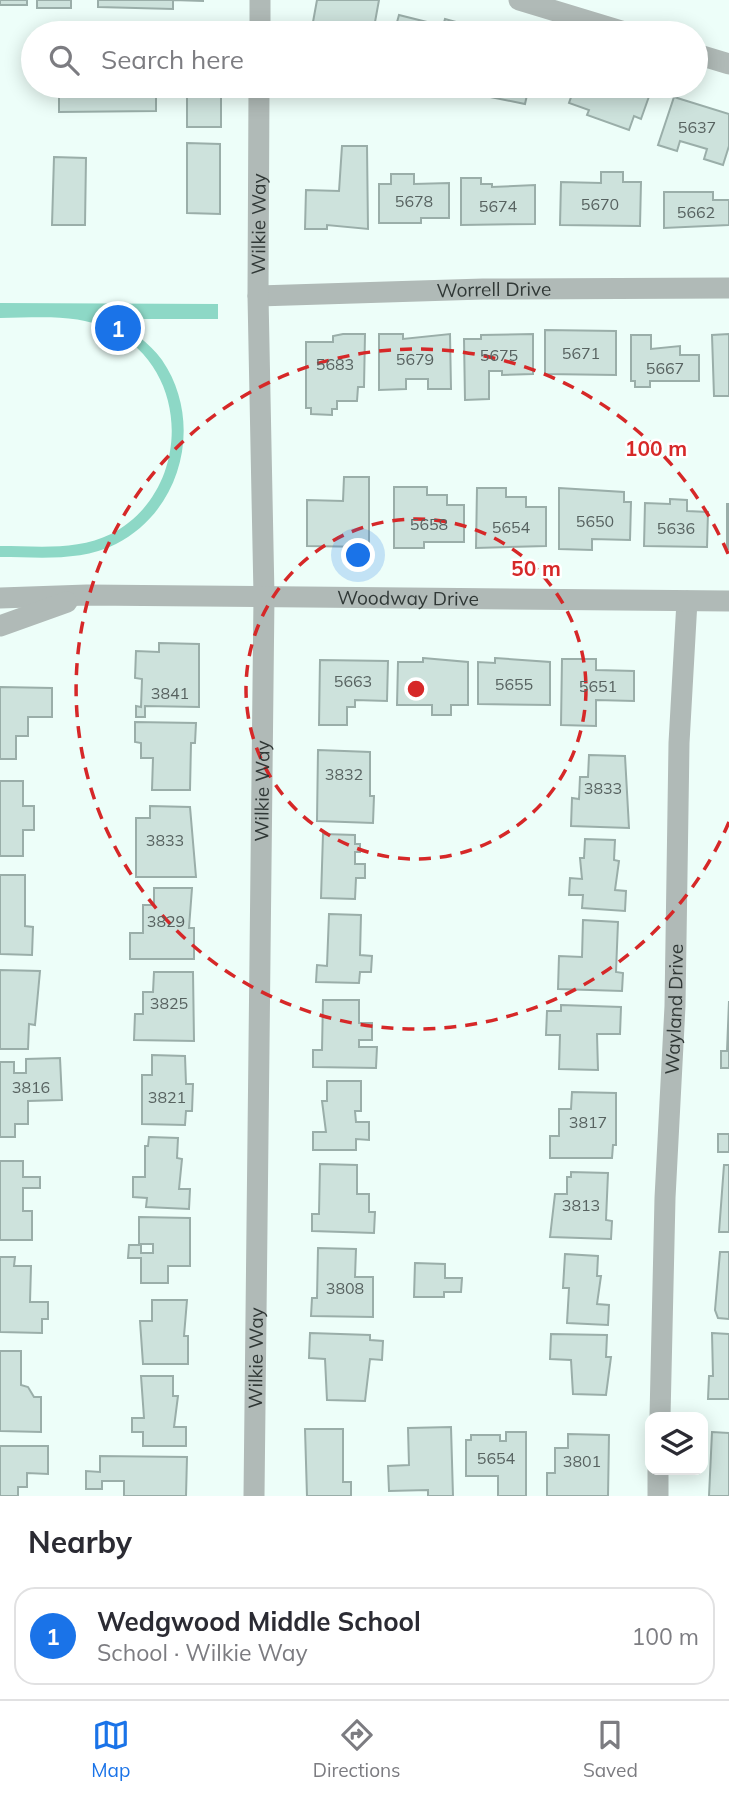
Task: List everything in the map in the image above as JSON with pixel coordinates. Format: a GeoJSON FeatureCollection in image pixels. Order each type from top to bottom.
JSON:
{"type":"FeatureCollection","features":[{"type":"Feature","properties":{"kind":"street"},"geometry":{"type":"LineString","coordinates":[[260,0],[260,21]]}},
{"type":"Feature","properties":{"kind":"street"},"geometry":{"type":"LineString","coordinates":[[519,0],[588,21]]}},
{"type":"Feature","properties":{"kind":"street"},"geometry":{"type":"LineString","coordinates":[[708,58],[729,64]]}},
{"type":"Feature","properties":{"kind":"street","name":"Wilkie Way"},"geometry":{"type":"LineString","coordinates":[[254,1496],[264,596],[258,296],[259,98]]}},
{"type":"Feature","properties":{"kind":"street","name":"Worrell Drive"},"geometry":{"type":"LineString","coordinates":[[258,296],[483,289],[729,288]]}},
{"type":"Feature","properties":{"kind":"street","name":"Woodway Drive"},"geometry":{"type":"LineString","coordinates":[[0,626],[87,595]]}},
{"type":"Feature","properties":{"kind":"street","name":"Woodway Drive"},"geometry":{"type":"LineString","coordinates":[[0,598],[87,595],[729,601]]}},
{"type":"Feature","properties":{"kind":"street","name":"Wayland Drive"},"geometry":{"type":"LineString","coordinates":[[660,1412],[665,1198],[675,1006],[679,743],[687,601]]}},
{"type":"Feature","properties":{"kind":"street"},"geometry":{"type":"LineString","coordinates":[[658,1496],[659,1475]]}},
{"type":"Feature","properties":{"kind":"green space"},"geometry":{"type":"Polygon","coordinates":[[[0,303],[218,304],[218,319],[114,319],[146,342],[162,360],[175,384],[182,410],[184,436],[180,462],[171,487],[157,509],[139,529],[116,544],[74,556],[0,557],[0,546],[85,543],[111,534],[137,515],[156,490],[168,462],[172,432],[168,401],[157,373],[138,349],[111,330],[71,319],[0,318],[0,303]]]}},
{"type":"Feature","properties":{"kind":"building"},"geometry":{"type":"Polygon","coordinates":[[[0,0],[27,0],[27,5],[0,5],[0,0]]]}},
{"type":"Feature","properties":{"kind":"building"},"geometry":{"type":"Polygon","coordinates":[[[37,0],[71,0],[71,8],[37,8],[37,0]]]}},
{"type":"Feature","properties":{"kind":"building"},"geometry":{"type":"Polygon","coordinates":[[[98,0],[173,0],[173,9],[98,7],[98,0]]]}},
{"type":"Feature","properties":{"kind":"building"},"geometry":{"type":"Polygon","coordinates":[[[317,0],[379,0],[375,21],[313,21],[317,0]]]}},
{"type":"Feature","properties":{"kind":"building"},"geometry":{"type":"Polygon","coordinates":[[[399,15],[423,21],[397,21],[399,15]]]}},
{"type":"Feature","properties":{"kind":"building"},"geometry":{"type":"Polygon","coordinates":[[[59,98],[156,98],[156,111],[59,112],[59,98]]]}},
{"type":"Feature","properties":{"kind":"building"},"geometry":{"type":"Polygon","coordinates":[[[187,98],[221,98],[221,127],[187,127],[187,98]]]}},
{"type":"Feature","properties":{"kind":"building"},"geometry":{"type":"Polygon","coordinates":[[[495,98],[526,98],[525,104],[495,98]]]}},
{"type":"Feature","properties":{"kind":"building"},"geometry":{"type":"Polygon","coordinates":[[[571,98],[648,98],[641,119],[634,116],[629,130],[587,115],[589,110],[569,103],[571,98]]]}},
{"type":"Feature","properties":{"kind":"building"},"geometry":{"type":"Polygon","coordinates":[[[674,98],[729,114],[729,146],[723,165],[704,159],[707,149],[680,141],[677,151],[658,145],[674,98]]]}},
{"type":"Feature","properties":{"kind":"building"},"geometry":{"type":"Polygon","coordinates":[[[187,143],[220,144],[220,214],[187,213],[187,143]]]}},
{"type":"Feature","properties":{"kind":"building"},"geometry":{"type":"Polygon","coordinates":[[[342,146],[367,146],[368,229],[327,225],[327,229],[305,229],[306,190],[339,191],[342,146]]]}},
{"type":"Feature","properties":{"kind":"building"},"geometry":{"type":"Polygon","coordinates":[[[54,157],[86,158],[85,225],[52,225],[54,157]]]}},
{"type":"Feature","properties":{"kind":"building"},"geometry":{"type":"Polygon","coordinates":[[[601,172],[623,172],[623,182],[641,182],[640,226],[560,225],[561,182],[601,183],[601,172]]]}},
{"type":"Feature","properties":{"kind":"building"},"geometry":{"type":"Polygon","coordinates":[[[391,174],[414,174],[414,184],[449,183],[449,218],[421,218],[421,223],[379,223],[379,184],[391,184],[391,174]]]}},
{"type":"Feature","properties":{"kind":"building"},"geometry":{"type":"Polygon","coordinates":[[[461,178],[481,178],[481,184],[492,184],[492,187],[535,185],[535,224],[461,225],[461,178]]]}},
{"type":"Feature","properties":{"kind":"building"},"geometry":{"type":"Polygon","coordinates":[[[664,192],[713,192],[713,200],[729,200],[729,225],[664,228],[664,192]]]}},
{"type":"Feature","properties":{"kind":"building"},"geometry":{"type":"Polygon","coordinates":[[[545,330],[616,331],[616,375],[545,374],[545,330]]]}},
{"type":"Feature","properties":{"kind":"building"},"geometry":{"type":"Polygon","coordinates":[[[365,334],[364,387],[358,387],[357,401],[337,401],[337,409],[332,409],[332,415],[311,414],[311,408],[306,408],[306,342],[333,342],[333,336],[365,334]]]}},
{"type":"Feature","properties":{"kind":"building"},"geometry":{"type":"Polygon","coordinates":[[[379,334],[403,334],[403,339],[450,334],[451,389],[428,389],[428,379],[406,379],[406,389],[379,390],[379,334]]]}},
{"type":"Feature","properties":{"kind":"building"},"geometry":{"type":"Polygon","coordinates":[[[533,334],[533,374],[502,375],[502,371],[489,371],[489,399],[465,400],[464,339],[481,339],[481,335],[533,334]]]}},
{"type":"Feature","properties":{"kind":"building"},"geometry":{"type":"Polygon","coordinates":[[[729,334],[729,396],[714,396],[712,335],[729,334]]]}},
{"type":"Feature","properties":{"kind":"building"},"geometry":{"type":"Polygon","coordinates":[[[631,335],[651,335],[651,349],[680,346],[680,355],[699,355],[699,381],[650,381],[650,387],[635,387],[635,381],[631,381],[631,335]]]}},
{"type":"Feature","properties":{"kind":"building"},"geometry":{"type":"Polygon","coordinates":[[[344,477],[369,477],[369,547],[307,546],[307,500],[343,501],[344,477]]]}},
{"type":"Feature","properties":{"kind":"building"},"geometry":{"type":"Polygon","coordinates":[[[394,487],[427,487],[427,495],[447,495],[447,505],[464,505],[464,542],[424,542],[424,548],[394,548],[394,487]]]}},
{"type":"Feature","properties":{"kind":"building"},"geometry":{"type":"Polygon","coordinates":[[[477,488],[506,488],[506,497],[526,497],[526,507],[546,507],[546,546],[476,548],[477,488]]]}},
{"type":"Feature","properties":{"kind":"building"},"geometry":{"type":"Polygon","coordinates":[[[559,488],[624,492],[624,502],[631,502],[630,540],[592,539],[592,550],[559,549],[559,488]]]}},
{"type":"Feature","properties":{"kind":"building"},"geometry":{"type":"Polygon","coordinates":[[[670,499],[687,500],[687,511],[708,512],[707,547],[644,546],[645,503],[670,504],[670,499]]]}},
{"type":"Feature","properties":{"kind":"building"},"geometry":{"type":"Polygon","coordinates":[[[729,504],[729,549],[727,549],[729,504]]]}},
{"type":"Feature","properties":{"kind":"building"},"geometry":{"type":"Polygon","coordinates":[[[159,643],[199,644],[199,707],[145,706],[145,717],[136,717],[136,706],[141,707],[142,679],[135,678],[136,651],[159,652],[159,643]]]}},
{"type":"Feature","properties":{"kind":"building"},"geometry":{"type":"Polygon","coordinates":[[[423,658],[468,662],[468,705],[451,705],[451,715],[432,715],[432,705],[397,705],[398,662],[423,662],[423,658]]]}},
{"type":"Feature","properties":{"kind":"building"},"geometry":{"type":"Polygon","coordinates":[[[495,658],[550,662],[550,705],[478,704],[478,662],[495,663],[495,658]]]}},
{"type":"Feature","properties":{"kind":"building"},"geometry":{"type":"Polygon","coordinates":[[[562,659],[596,659],[596,670],[634,671],[634,701],[596,700],[596,726],[561,725],[562,659]]]}},
{"type":"Feature","properties":{"kind":"building"},"geometry":{"type":"Polygon","coordinates":[[[320,660],[388,661],[387,701],[355,700],[355,707],[347,707],[347,725],[319,725],[320,660]]]}},
{"type":"Feature","properties":{"kind":"building"},"geometry":{"type":"Polygon","coordinates":[[[0,687],[52,688],[52,717],[28,717],[28,736],[16,736],[16,759],[0,759],[0,687]]]}},
{"type":"Feature","properties":{"kind":"building"},"geometry":{"type":"Polygon","coordinates":[[[135,722],[196,723],[195,743],[191,743],[190,790],[152,790],[153,758],[141,758],[141,743],[135,742],[135,722]]]}},
{"type":"Feature","properties":{"kind":"building"},"geometry":{"type":"Polygon","coordinates":[[[318,750],[370,752],[370,796],[374,796],[373,823],[317,821],[318,750]]]}},
{"type":"Feature","properties":{"kind":"building"},"geometry":{"type":"Polygon","coordinates":[[[589,755],[625,756],[629,828],[571,826],[572,798],[579,799],[580,777],[588,777],[589,755]]]}},
{"type":"Feature","properties":{"kind":"building"},"geometry":{"type":"Polygon","coordinates":[[[0,781],[23,781],[23,806],[34,806],[34,830],[23,830],[23,856],[0,856],[0,781]]]}},
{"type":"Feature","properties":{"kind":"building"},"geometry":{"type":"Polygon","coordinates":[[[150,806],[190,807],[196,877],[136,877],[136,818],[150,818],[150,806]]]}},
{"type":"Feature","properties":{"kind":"building"},"geometry":{"type":"Polygon","coordinates":[[[323,834],[355,835],[355,844],[360,844],[360,852],[355,852],[355,864],[365,864],[365,878],[356,878],[355,899],[321,898],[323,834]]]}},
{"type":"Feature","properties":{"kind":"building"},"geometry":{"type":"Polygon","coordinates":[[[585,839],[615,840],[614,860],[619,861],[615,890],[626,891],[625,911],[582,908],[583,895],[569,895],[570,878],[582,879],[580,858],[584,858],[585,839]]]}},
{"type":"Feature","properties":{"kind":"building"},"geometry":{"type":"Polygon","coordinates":[[[0,875],[25,875],[25,926],[33,927],[32,955],[0,954],[0,875]]]}},
{"type":"Feature","properties":{"kind":"building"},"geometry":{"type":"Polygon","coordinates":[[[154,888],[192,888],[189,928],[194,928],[194,959],[130,959],[130,933],[143,933],[143,905],[154,905],[154,888]]]}},
{"type":"Feature","properties":{"kind":"building"},"geometry":{"type":"Polygon","coordinates":[[[329,914],[361,915],[360,955],[372,956],[371,972],[360,972],[359,983],[316,982],[317,965],[327,966],[329,914]]]}},
{"type":"Feature","properties":{"kind":"building"},"geometry":{"type":"Polygon","coordinates":[[[583,920],[618,922],[616,972],[623,973],[622,991],[558,989],[559,956],[582,957],[583,920]]]}},
{"type":"Feature","properties":{"kind":"building"},"geometry":{"type":"Polygon","coordinates":[[[0,970],[40,971],[35,1025],[29,1024],[28,1049],[0,1049],[0,970]]]}},
{"type":"Feature","properties":{"kind":"building"},"geometry":{"type":"Polygon","coordinates":[[[154,972],[193,972],[194,1041],[134,1040],[135,1014],[143,1014],[143,992],[153,992],[154,972]]]}},
{"type":"Feature","properties":{"kind":"building"},"geometry":{"type":"Polygon","coordinates":[[[323,1000],[359,1000],[359,1023],[372,1023],[372,1040],[359,1040],[359,1047],[377,1047],[376,1068],[313,1067],[313,1050],[322,1050],[323,1000]]]}},
{"type":"Feature","properties":{"kind":"building"},"geometry":{"type":"Polygon","coordinates":[[[729,1001],[729,1068],[721,1068],[721,1051],[727,1051],[729,1001]]]}},
{"type":"Feature","properties":{"kind":"building"},"geometry":{"type":"Polygon","coordinates":[[[561,1005],[621,1007],[620,1034],[597,1034],[598,1070],[559,1069],[560,1035],[546,1035],[547,1011],[561,1011],[561,1005]]]}},
{"type":"Feature","properties":{"kind":"building"},"geometry":{"type":"Polygon","coordinates":[[[152,1055],[185,1056],[186,1084],[193,1084],[192,1111],[186,1111],[185,1125],[142,1124],[142,1075],[152,1075],[152,1055]]]}},
{"type":"Feature","properties":{"kind":"building"},"geometry":{"type":"Polygon","coordinates":[[[60,1058],[62,1100],[28,1101],[28,1124],[15,1124],[15,1137],[0,1137],[0,1062],[14,1062],[14,1073],[26,1073],[26,1059],[60,1058]]]}},
{"type":"Feature","properties":{"kind":"building"},"geometry":{"type":"Polygon","coordinates":[[[327,1081],[361,1081],[361,1111],[355,1111],[356,1122],[369,1122],[369,1140],[356,1139],[356,1150],[313,1150],[313,1132],[326,1132],[322,1101],[327,1101],[327,1081]]]}},
{"type":"Feature","properties":{"kind":"building"},"geometry":{"type":"Polygon","coordinates":[[[572,1092],[616,1093],[616,1145],[613,1145],[612,1158],[550,1158],[550,1136],[559,1136],[559,1109],[571,1109],[572,1092]]]}},
{"type":"Feature","properties":{"kind":"building"},"geometry":{"type":"Polygon","coordinates":[[[718,1134],[729,1134],[729,1152],[718,1152],[718,1134]]]}},
{"type":"Feature","properties":{"kind":"building"},"geometry":{"type":"Polygon","coordinates":[[[149,1137],[178,1138],[177,1158],[182,1159],[179,1189],[190,1189],[189,1209],[146,1207],[147,1198],[133,1197],[133,1177],[145,1177],[145,1146],[148,1146],[149,1137]]]}},
{"type":"Feature","properties":{"kind":"building"},"geometry":{"type":"Polygon","coordinates":[[[0,1161],[23,1161],[23,1177],[40,1177],[40,1188],[23,1188],[23,1211],[32,1211],[32,1240],[0,1240],[0,1161]]]}},
{"type":"Feature","properties":{"kind":"building"},"geometry":{"type":"Polygon","coordinates":[[[320,1164],[357,1165],[357,1194],[369,1194],[369,1212],[375,1212],[374,1233],[312,1231],[312,1214],[319,1214],[320,1164]]]}},
{"type":"Feature","properties":{"kind":"building"},"geometry":{"type":"Polygon","coordinates":[[[724,1165],[729,1165],[729,1232],[719,1232],[724,1165]]]}},
{"type":"Feature","properties":{"kind":"building"},"geometry":{"type":"Polygon","coordinates":[[[571,1172],[608,1173],[606,1220],[612,1221],[611,1239],[550,1237],[555,1194],[567,1194],[567,1177],[571,1177],[571,1172]]]}},
{"type":"Feature","properties":{"kind":"building"},"geometry":{"type":"Polygon","coordinates":[[[139,1217],[190,1218],[190,1266],[168,1266],[168,1283],[141,1283],[141,1258],[128,1258],[129,1245],[141,1245],[141,1253],[153,1253],[153,1244],[139,1244],[139,1217]]]}},
{"type":"Feature","properties":{"kind":"building"},"geometry":{"type":"Polygon","coordinates":[[[318,1248],[356,1249],[355,1277],[373,1277],[373,1317],[311,1316],[312,1298],[317,1298],[318,1248]]]}},
{"type":"Feature","properties":{"kind":"building"},"geometry":{"type":"Polygon","coordinates":[[[720,1252],[729,1252],[729,1319],[718,1318],[715,1310],[720,1252]]]}},
{"type":"Feature","properties":{"kind":"building"},"geometry":{"type":"Polygon","coordinates":[[[565,1254],[598,1256],[597,1276],[601,1276],[597,1304],[609,1305],[608,1325],[567,1323],[569,1288],[563,1288],[565,1254]]]}},
{"type":"Feature","properties":{"kind":"building"},"geometry":{"type":"Polygon","coordinates":[[[0,1257],[15,1257],[14,1266],[31,1266],[30,1302],[48,1302],[48,1319],[42,1319],[42,1333],[0,1332],[0,1257]]]}},
{"type":"Feature","properties":{"kind":"building"},"geometry":{"type":"Polygon","coordinates":[[[415,1263],[445,1264],[445,1278],[462,1278],[461,1292],[444,1292],[444,1297],[414,1297],[415,1263]]]}},
{"type":"Feature","properties":{"kind":"building"},"geometry":{"type":"Polygon","coordinates":[[[152,1300],[187,1300],[184,1336],[188,1336],[188,1364],[143,1364],[140,1321],[152,1321],[152,1300]]]}},
{"type":"Feature","properties":{"kind":"building"},"geometry":{"type":"Polygon","coordinates":[[[310,1333],[370,1335],[370,1340],[383,1341],[382,1360],[370,1359],[365,1401],[327,1400],[325,1359],[309,1358],[310,1333]]]}},
{"type":"Feature","properties":{"kind":"building"},"geometry":{"type":"Polygon","coordinates":[[[712,1333],[729,1334],[729,1399],[708,1399],[709,1376],[713,1376],[712,1333]]]}},
{"type":"Feature","properties":{"kind":"building"},"geometry":{"type":"Polygon","coordinates":[[[551,1334],[607,1335],[606,1357],[611,1357],[606,1395],[573,1394],[571,1360],[550,1359],[551,1334]]]}},
{"type":"Feature","properties":{"kind":"building"},"geometry":{"type":"Polygon","coordinates":[[[0,1351],[21,1351],[21,1385],[28,1387],[34,1397],[41,1397],[41,1432],[0,1431],[0,1351]]]}},
{"type":"Feature","properties":{"kind":"building"},"geometry":{"type":"Polygon","coordinates":[[[141,1376],[173,1376],[173,1396],[178,1396],[174,1427],[186,1427],[186,1446],[143,1446],[143,1432],[132,1432],[132,1418],[144,1418],[141,1376]]]}},
{"type":"Feature","properties":{"kind":"building"},"geometry":{"type":"Polygon","coordinates":[[[451,1427],[453,1496],[428,1496],[428,1490],[389,1491],[388,1466],[409,1465],[408,1428],[451,1427]]]}},
{"type":"Feature","properties":{"kind":"building"},"geometry":{"type":"Polygon","coordinates":[[[305,1429],[343,1429],[343,1482],[351,1482],[351,1496],[307,1496],[305,1429]]]}},
{"type":"Feature","properties":{"kind":"building"},"geometry":{"type":"Polygon","coordinates":[[[506,1432],[526,1432],[526,1496],[498,1496],[498,1476],[466,1476],[466,1440],[471,1440],[471,1435],[500,1435],[500,1441],[506,1441],[506,1432]]]}},
{"type":"Feature","properties":{"kind":"building"},"geometry":{"type":"Polygon","coordinates":[[[712,1432],[729,1433],[729,1496],[709,1496],[712,1432]]]}},
{"type":"Feature","properties":{"kind":"building"},"geometry":{"type":"Polygon","coordinates":[[[568,1434],[609,1435],[608,1496],[547,1496],[547,1473],[555,1473],[555,1448],[568,1448],[568,1434]]]}},
{"type":"Feature","properties":{"kind":"building"},"geometry":{"type":"Polygon","coordinates":[[[0,1446],[48,1446],[48,1474],[27,1473],[27,1487],[18,1487],[18,1496],[0,1496],[0,1446]]]}},
{"type":"Feature","properties":{"kind":"building"},"geometry":{"type":"Polygon","coordinates":[[[100,1456],[187,1457],[186,1496],[124,1496],[124,1481],[102,1481],[102,1489],[86,1489],[86,1471],[100,1472],[100,1456]]]}},
{"type":"Feature","properties":{"kind":"place","name":"Wedgwood Middle School"},"geometry":{"type":"Point","coordinates":[118,328]}}]}
